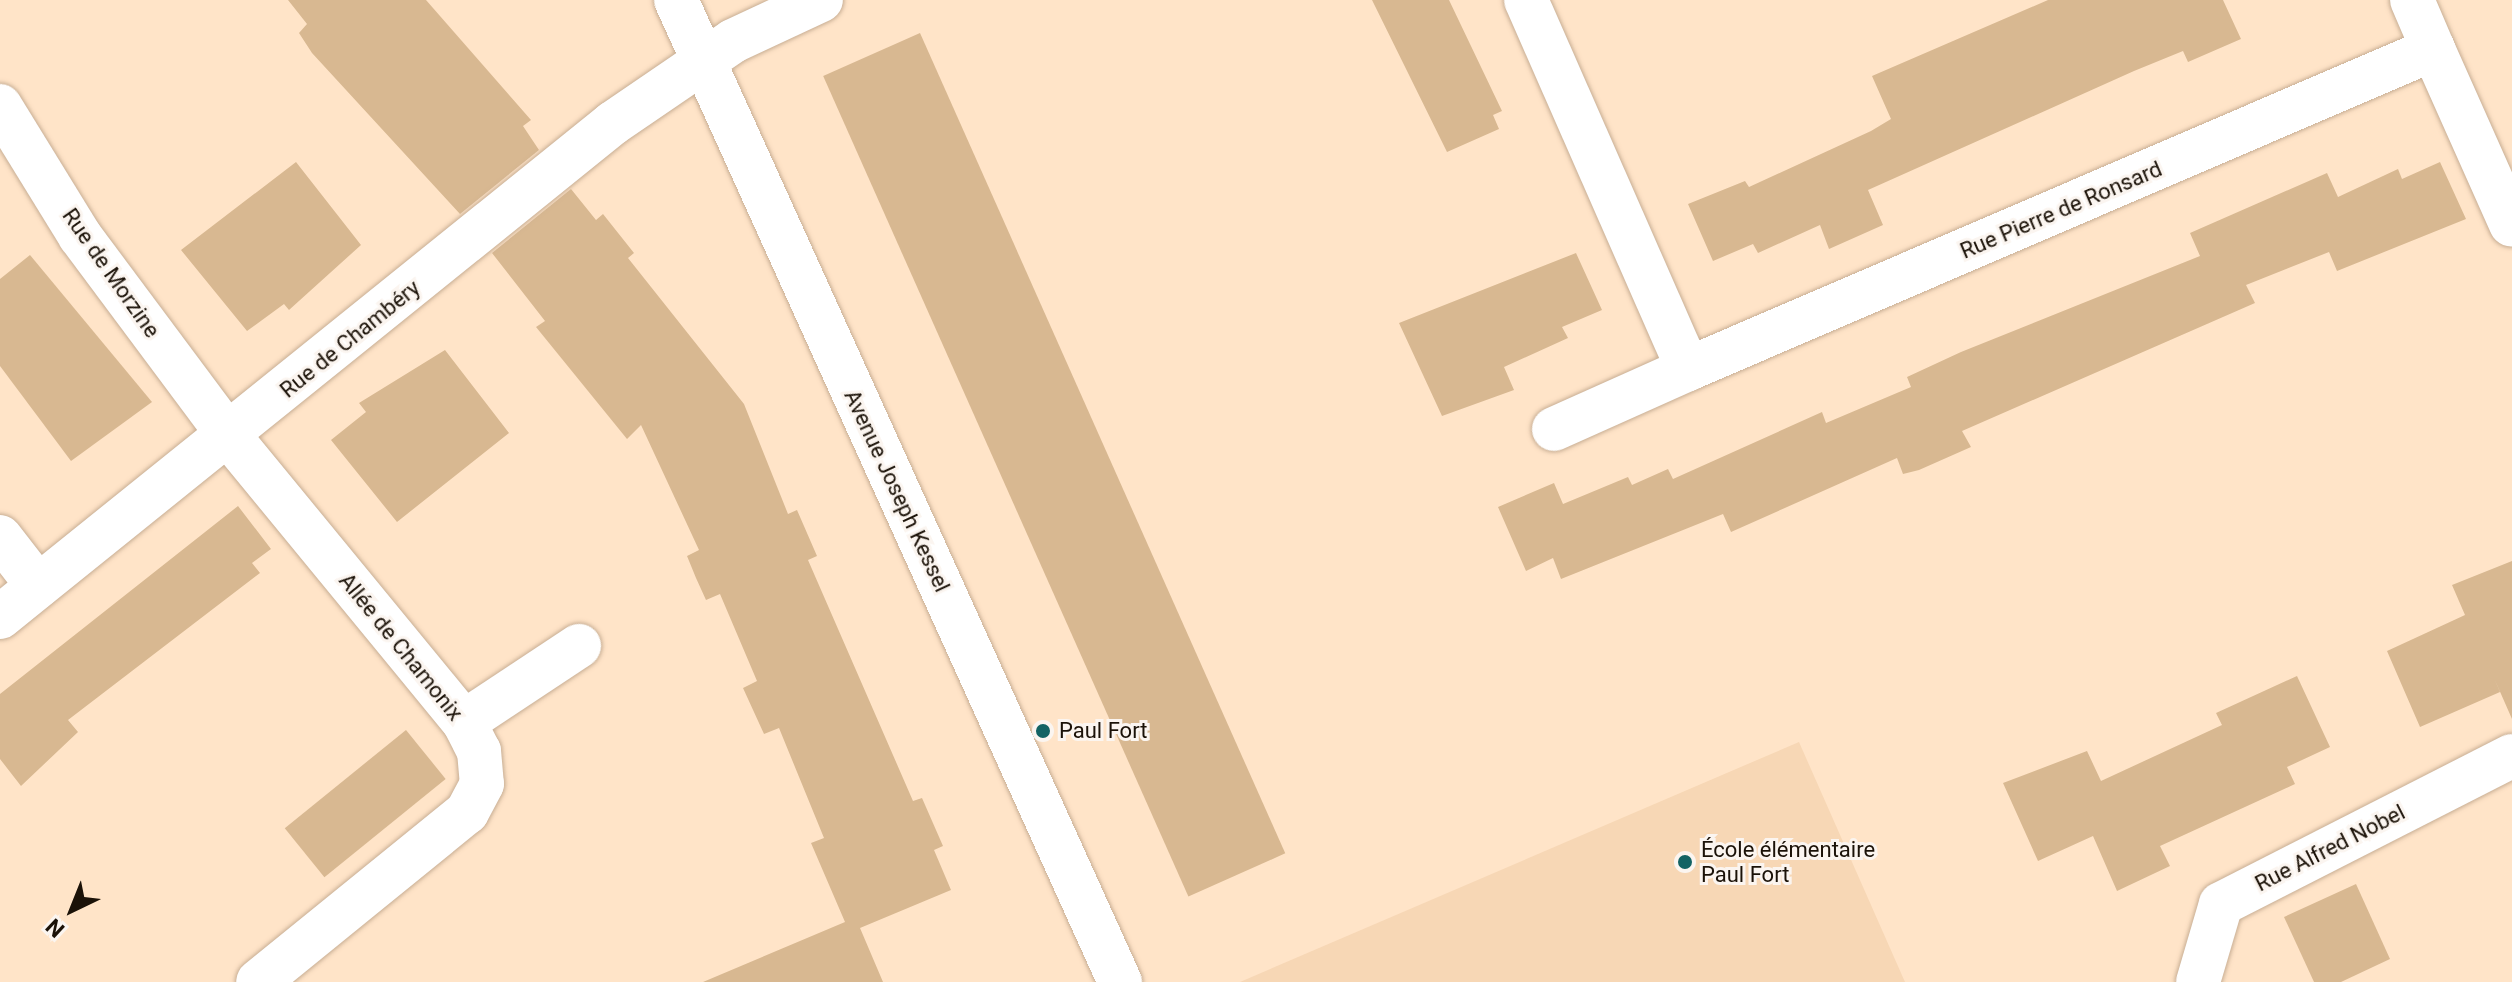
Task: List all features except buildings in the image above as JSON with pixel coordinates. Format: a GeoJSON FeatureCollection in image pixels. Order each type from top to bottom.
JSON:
{"type":"FeatureCollection","features":[{"type":"Feature","properties":{"kind":"street","name":"Avenue Joseph Kessel"},"geometry":{"type":"LineString","coordinates":[[676,0],[701,62],[1120,982]]}},
{"type":"Feature","properties":{"kind":"street","name":"Rue de Chambéry"},"geometry":{"type":"LineString","coordinates":[[0,617],[229,436],[613,123],[701,62],[821,0]]}},
{"type":"Feature","properties":{"kind":"street"},"geometry":{"type":"LineString","coordinates":[[1526,0],[1688,369]]}},
{"type":"Feature","properties":{"kind":"street"},"geometry":{"type":"LineString","coordinates":[[2412,0],[2511,224]]}},
{"type":"Feature","properties":{"kind":"street","name":"Rue Pierre de Ronsard"},"geometry":{"type":"LineString","coordinates":[[1554,429],[2433,49]]}},
{"type":"Feature","properties":{"kind":"street","name":"Rue de Morzine"},"geometry":{"type":"LineString","coordinates":[[0,106],[80,236],[229,436]]}},
{"type":"Feature","properties":{"kind":"street","name":"Allée de Chamonix"},"geometry":{"type":"LineString","coordinates":[[229,436],[464,722],[479,751],[482,784],[467,812],[258,982]]}},
{"type":"Feature","properties":{"kind":"street"},"geometry":{"type":"LineString","coordinates":[[0,537],[38,586]]}},
{"type":"Feature","properties":{"kind":"street"},"geometry":{"type":"LineString","coordinates":[[464,722],[579,646]]}},
{"type":"Feature","properties":{"kind":"street","name":"Rue Alfred Nobel"},"geometry":{"type":"LineString","coordinates":[[2198,982],[2221,904],[2512,756]]}},
{"type":"Feature","properties":{"kind":"shaded area","name":"École élémentaire Paul Fort"},"geometry":{"type":"Polygon","coordinates":[[[1799,742],[1905,982],[1240,982],[1799,742]]]}},
{"type":"Feature","properties":{"kind":"place","name":"Paul Fort"},"geometry":{"type":"Point","coordinates":[1043,731]}},
{"type":"Feature","properties":{"kind":"place","name":"École élémentaire Paul Fort"},"geometry":{"type":"Point","coordinates":[1685,862]}}]}
